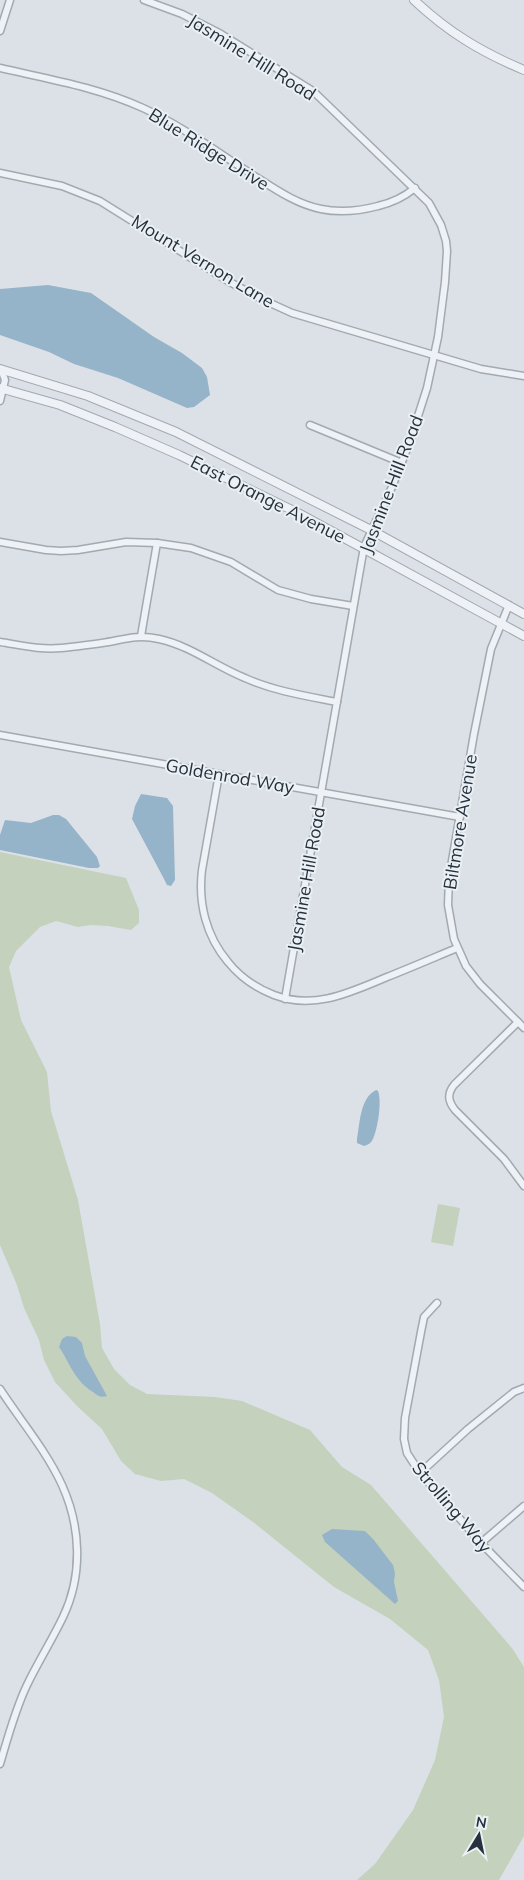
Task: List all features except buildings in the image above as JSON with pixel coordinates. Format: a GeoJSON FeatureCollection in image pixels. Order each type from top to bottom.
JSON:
{"type":"FeatureCollection","features":[{"type":"Feature","properties":{"kind":"street"},"geometry":{"type":"LineString","coordinates":[[0,31],[10,0]]}},
{"type":"Feature","properties":{"kind":"street","name":"Jasmine Hill Road"},"geometry":{"type":"LineString","coordinates":[[144,0],[168,8],[201,23],[313,91],[415,188],[434,210],[446,241],[446,273],[434,355],[417,422],[402,463],[364,548],[285,999]]}},
{"type":"Feature","properties":{"kind":"street"},"geometry":{"type":"LineString","coordinates":[[414,0],[441,24],[469,44],[524,70]]}},
{"type":"Feature","properties":{"kind":"street","name":"Blue Ridge Drive"},"geometry":{"type":"LineString","coordinates":[[0,68],[105,93],[143,108],[168,120],[287,196],[310,206],[334,211],[370,208],[399,199],[415,188]]}},
{"type":"Feature","properties":{"kind":"street","name":"Mount Vernon Lane"},"geometry":{"type":"LineString","coordinates":[[0,173],[62,186],[100,201],[228,281],[292,313],[481,369],[524,376]]}},
{"type":"Feature","properties":{"kind":"street"},"geometry":{"type":"LineString","coordinates":[[0,369],[5,380],[0,401]]}},
{"type":"Feature","properties":{"kind":"street","name":"East Orange Avenue"},"geometry":{"type":"LineString","coordinates":[[0,369],[88,396],[176,432],[371,530],[524,614]]}},
{"type":"Feature","properties":{"kind":"street","name":"East Orange Avenue"},"geometry":{"type":"LineString","coordinates":[[2,388],[60,405],[115,426],[188,459],[300,514],[524,636]]}},
{"type":"Feature","properties":{"kind":"street"},"geometry":{"type":"LineString","coordinates":[[310,425],[402,463]]}},
{"type":"Feature","properties":{"kind":"street"},"geometry":{"type":"LineString","coordinates":[[0,542],[61,551],[126,542],[158,542],[191,548],[210,554],[244,570],[278,590],[353,606]]}},
{"type":"Feature","properties":{"kind":"street"},"geometry":{"type":"LineString","coordinates":[[141,636],[158,542]]}},
{"type":"Feature","properties":{"kind":"street","name":"Biltmore Avenue"},"geometry":{"type":"LineString","coordinates":[[509,605],[491,649],[448,894],[449,919],[457,948],[472,974],[524,1028]]}},
{"type":"Feature","properties":{"kind":"street"},"geometry":{"type":"LineString","coordinates":[[0,642],[36,648],[58,648],[141,636],[179,645],[244,678],[268,687],[337,702]]}},
{"type":"Feature","properties":{"kind":"street","name":"Goldenrod Way"},"geometry":{"type":"LineString","coordinates":[[0,735],[460,817]]}},
{"type":"Feature","properties":{"kind":"street"},"geometry":{"type":"LineString","coordinates":[[219,774],[200,884],[202,902],[212,940],[222,956],[240,976],[262,990],[285,999],[307,1001],[334,998],[457,948]]}},
{"type":"Feature","properties":{"kind":"street"},"geometry":{"type":"LineString","coordinates":[[518,1022],[454,1085],[449,1100],[455,1110],[504,1159],[524,1186]]}},
{"type":"Feature","properties":{"kind":"street","name":"Strolling Way"},"geometry":{"type":"LineString","coordinates":[[437,1303],[424,1316],[406,1418],[404,1439],[407,1453],[420,1473],[481,1543],[524,1587]]}},
{"type":"Feature","properties":{"kind":"street"},"geometry":{"type":"LineString","coordinates":[[0,1388],[51,1464],[62,1484],[74,1518],[77,1550],[74,1581],[67,1606],[17,1708],[0,1764]]}},
{"type":"Feature","properties":{"kind":"street"},"geometry":{"type":"LineString","coordinates":[[420,1473],[468,1428],[514,1392],[524,1388]]}},
{"type":"Feature","properties":{"kind":"street"},"geometry":{"type":"LineString","coordinates":[[481,1543],[524,1506]]}},
{"type":"Feature","properties":{"kind":"green space"},"geometry":{"type":"Polygon","coordinates":[[[0,852],[126,878],[139,910],[139,923],[131,930],[91,925],[78,927],[56,921],[40,927],[16,951],[9,967],[21,1020],[47,1072],[51,1111],[78,1200],[100,1324],[102,1348],[114,1369],[130,1385],[147,1394],[215,1397],[242,1401],[310,1430],[342,1467],[371,1485],[512,1648],[524,1667],[524,1836],[499,1880],[357,1880],[375,1864],[413,1810],[435,1760],[444,1717],[439,1680],[428,1650],[390,1619],[334,1587],[253,1522],[212,1493],[184,1479],[161,1481],[135,1474],[121,1461],[102,1429],[55,1382],[44,1360],[39,1340],[24,1308],[17,1285],[0,1245],[0,852]]]}},
{"type":"Feature","properties":{"kind":"green space"},"geometry":{"type":"Polygon","coordinates":[[[438,1204],[460,1208],[453,1246],[431,1242],[438,1204]]]}},
{"type":"Feature","properties":{"kind":"water"},"geometry":{"type":"Polygon","coordinates":[[[48,285],[91,293],[154,337],[182,353],[202,368],[207,377],[210,395],[194,407],[187,408],[118,378],[74,364],[49,352],[0,335],[0,289],[48,285]]]}},
{"type":"Feature","properties":{"kind":"water"},"geometry":{"type":"Polygon","coordinates":[[[141,794],[167,798],[173,806],[175,880],[171,886],[167,885],[132,819],[135,806],[141,794]]]}},
{"type":"Feature","properties":{"kind":"water"},"geometry":{"type":"Polygon","coordinates":[[[53,815],[59,815],[66,819],[97,857],[100,866],[98,868],[89,868],[0,850],[0,835],[5,820],[31,823],[53,815]]]}},
{"type":"Feature","properties":{"kind":"water"},"geometry":{"type":"Polygon","coordinates":[[[376,1090],[378,1091],[380,1101],[375,1134],[369,1144],[364,1146],[357,1143],[362,1112],[367,1099],[376,1090]]]}},
{"type":"Feature","properties":{"kind":"water"},"geometry":{"type":"Polygon","coordinates":[[[67,1336],[76,1337],[82,1343],[85,1356],[107,1396],[98,1396],[81,1382],[73,1372],[59,1347],[62,1339],[67,1336]]]}},
{"type":"Feature","properties":{"kind":"water"},"geometry":{"type":"Polygon","coordinates":[[[332,1529],[365,1531],[373,1539],[393,1565],[398,1601],[395,1604],[325,1542],[322,1535],[332,1529]]]}}]}
